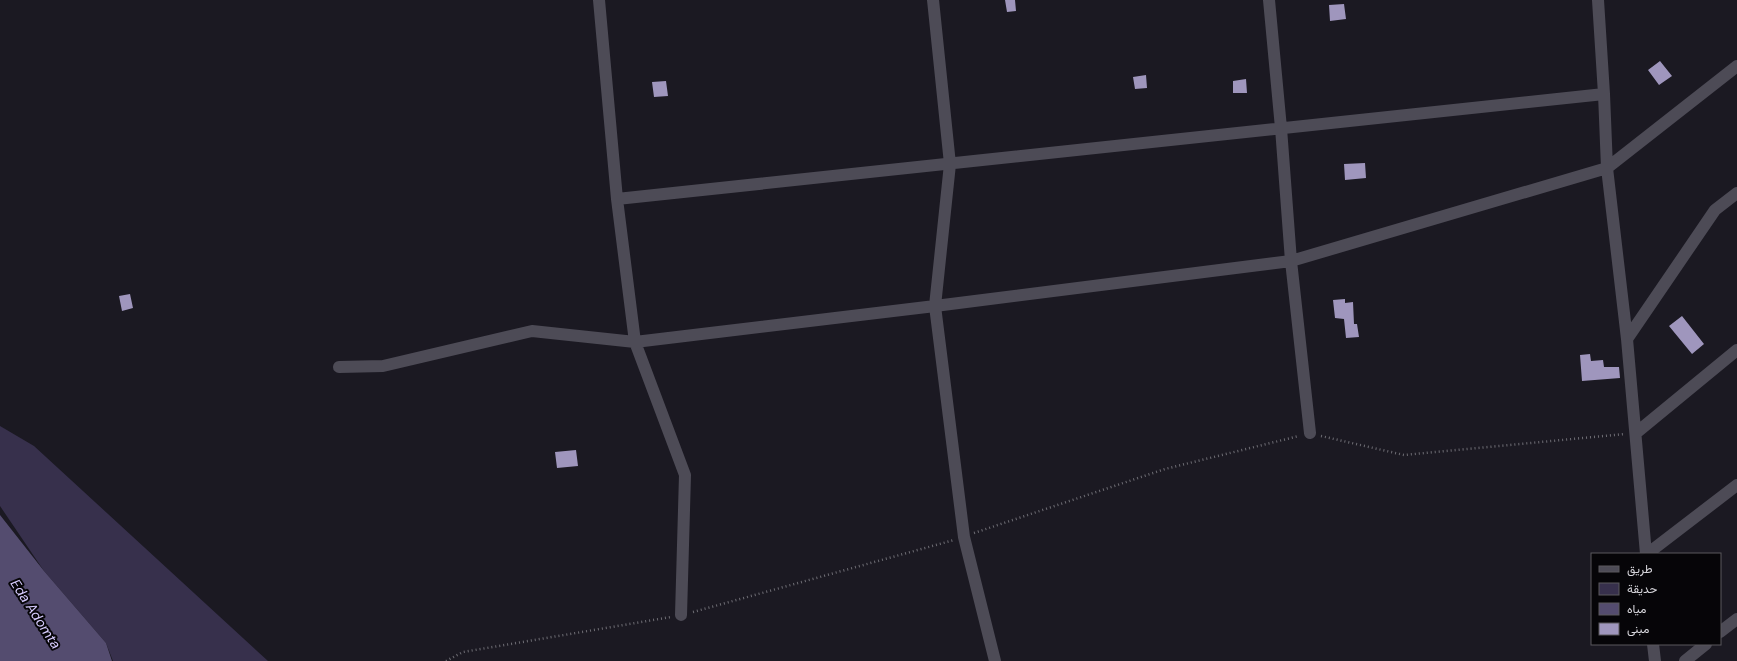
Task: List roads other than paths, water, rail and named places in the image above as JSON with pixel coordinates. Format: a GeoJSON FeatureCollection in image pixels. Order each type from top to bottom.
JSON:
{"type":"FeatureCollection","features":[{"type":"Feature","properties":{"kind":"street"},"geometry":{"type":"LineString","coordinates":[[599,0],[617,199],[635,342],[685,475],[681,615]]}},
{"type":"Feature","properties":{"kind":"street"},"geometry":{"type":"LineString","coordinates":[[933,0],[950,164],[935,306],[964,537],[995,661]]}},
{"type":"Feature","properties":{"kind":"street"},"geometry":{"type":"LineString","coordinates":[[1269,0],[1281,128],[1291,261],[1310,433]]}},
{"type":"Feature","properties":{"kind":"street"},"geometry":{"type":"LineString","coordinates":[[1598,0],[1607,168],[1627,339],[1647,553]]}},
{"type":"Feature","properties":{"kind":"street"},"geometry":{"type":"LineString","coordinates":[[339,367],[383,366],[532,331],[635,342],[1291,261],[1607,168],[1737,66]]}},
{"type":"Feature","properties":{"kind":"street"},"geometry":{"type":"LineString","coordinates":[[617,199],[1604,94]]}},
{"type":"Feature","properties":{"kind":"street"},"geometry":{"type":"LineString","coordinates":[[1627,339],[1715,210],[1737,193]]}},
{"type":"Feature","properties":{"kind":"street"},"geometry":{"type":"LineString","coordinates":[[1636,433],[1737,350]]}},
{"type":"Feature","properties":{"kind":"street"},"geometry":{"type":"LineString","coordinates":[[1648,553],[1737,485]]}},
{"type":"Feature","properties":{"kind":"street"},"geometry":{"type":"LineString","coordinates":[[1721,631],[1737,619]]}},
{"type":"Feature","properties":{"kind":"street"},"geometry":{"type":"LineString","coordinates":[[1654,645],[1655,661]]}},
{"type":"Feature","properties":{"kind":"street"},"geometry":{"type":"LineString","coordinates":[[1685,661],[1705,645]]}},
{"type":"Feature","properties":{"kind":"water","name":"Eda Adomta"},"geometry":{"type":"Polygon","coordinates":[[[0,515],[44,571],[106,643],[112,661],[0,661],[0,515]]]}}]}
